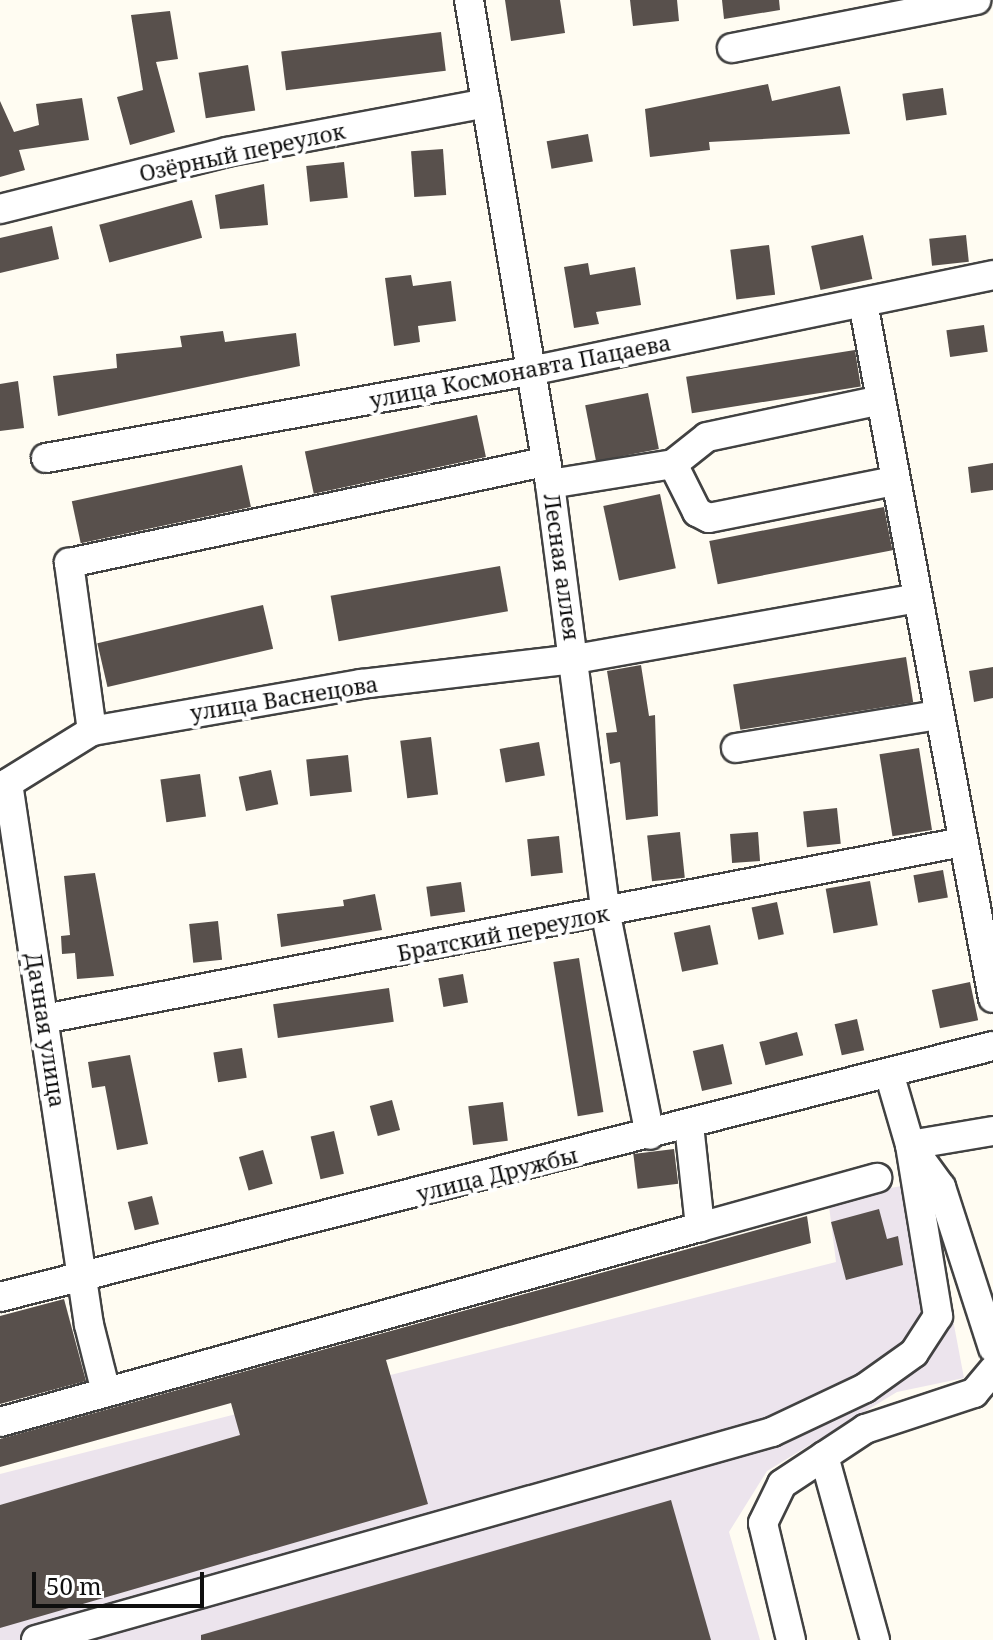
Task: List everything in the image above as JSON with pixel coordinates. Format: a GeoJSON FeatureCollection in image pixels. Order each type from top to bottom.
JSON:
{"type":"FeatureCollection","features":[{"type":"Feature","properties":{"kind":"street","name":"Лесная аллея"},"geometry":{"type":"LineString","coordinates":[[469,0],[548,473],[575,659],[606,915],[650,1135]]}},
{"type":"Feature","properties":{"kind":"street"},"geometry":{"type":"LineString","coordinates":[[732,48],[976,0]]}},
{"type":"Feature","properties":{"kind":"street","name":"Озёрный переулок"},"geometry":{"type":"LineString","coordinates":[[0,209],[227,152],[486,103]]}},
{"type":"Feature","properties":{"kind":"street","name":"улица Космонавта Пацаева"},"geometry":{"type":"LineString","coordinates":[[46,458],[530,371],[993,275]]}},
{"type":"Feature","properties":{"kind":"street"},"geometry":{"type":"LineString","coordinates":[[863,303],[993,998]]}},
{"type":"Feature","properties":{"kind":"street"},"geometry":{"type":"LineString","coordinates":[[92,731],[69,563],[548,473],[673,464],[707,437],[881,400]]}},
{"type":"Feature","properties":{"kind":"street"},"geometry":{"type":"LineString","coordinates":[[673,464],[697,512],[709,518],[895,481]]}},
{"type":"Feature","properties":{"kind":"street","name":"улица Васнецова"},"geometry":{"type":"LineString","coordinates":[[8,783],[92,731],[361,684],[575,659],[917,598]]}},
{"type":"Feature","properties":{"kind":"street"},"geometry":{"type":"LineString","coordinates":[[736,748],[938,715]]}},
{"type":"Feature","properties":{"kind":"street","name":"Дачная улица"},"geometry":{"type":"LineString","coordinates":[[8,783],[86,1277],[89,1325],[106,1392]]}},
{"type":"Feature","properties":{"kind":"street","name":"Братский переулок"},"geometry":{"type":"LineString","coordinates":[[44,1019],[606,915],[962,842]]}},
{"type":"Feature","properties":{"kind":"street","name":"улица Дружбы"},"geometry":{"type":"LineString","coordinates":[[0,1297],[993,1046]]}},
{"type":"Feature","properties":{"kind":"street"},"geometry":{"type":"LineString","coordinates":[[36,1640],[772,1432],[865,1388],[914,1353],[938,1316],[910,1145],[889,1073]]}},
{"type":"Feature","properties":{"kind":"street"},"geometry":{"type":"LineString","coordinates":[[689,1125],[700,1227]]}},
{"type":"Feature","properties":{"kind":"street"},"geometry":{"type":"LineString","coordinates":[[910,1145],[993,1131]]}},
{"type":"Feature","properties":{"kind":"street"},"geometry":{"type":"LineString","coordinates":[[910,1145],[941,1187],[993,1348]]}},
{"type":"Feature","properties":{"kind":"street"},"geometry":{"type":"LineString","coordinates":[[0,1422],[877,1178]]}},
{"type":"Feature","properties":{"kind":"street"},"geometry":{"type":"LineString","coordinates":[[791,1640],[763,1523],[782,1484],[865,1429],[974,1393],[993,1370]]}},
{"type":"Feature","properties":{"kind":"street"},"geometry":{"type":"LineString","coordinates":[[824,1456],[875,1640]]}},
{"type":"Feature","properties":{"kind":"shaded area"},"geometry":{"type":"Polygon","coordinates":[[[927,1182],[964,1378],[897,1392],[767,1471],[729,1532],[760,1640],[0,1640],[0,1474],[836,1262],[828,1198],[927,1182]]]}},
{"type":"Feature","properties":{"kind":"building"},"geometry":{"type":"Polygon","coordinates":[[[505,0],[560,0],[565,33],[511,41],[505,0]]]}},
{"type":"Feature","properties":{"kind":"building"},"geometry":{"type":"Polygon","coordinates":[[[630,0],[677,0],[679,21],[633,26],[630,0]]]}},
{"type":"Feature","properties":{"kind":"building"},"geometry":{"type":"Polygon","coordinates":[[[722,0],[779,0],[780,10],[724,19],[722,0]]]}},
{"type":"Feature","properties":{"kind":"building"},"geometry":{"type":"Polygon","coordinates":[[[170,11],[178,59],[156,62],[175,132],[130,145],[117,97],[143,90],[131,15],[170,11]]]}},
{"type":"Feature","properties":{"kind":"building"},"geometry":{"type":"Polygon","coordinates":[[[441,32],[446,71],[286,90],[281,52],[441,32]]]}},
{"type":"Feature","properties":{"kind":"building"},"geometry":{"type":"Polygon","coordinates":[[[248,65],[255,110],[206,118],[199,73],[248,65]]]}},
{"type":"Feature","properties":{"kind":"building"},"geometry":{"type":"Polygon","coordinates":[[[768,84],[772,101],[840,86],[850,134],[709,142],[710,150],[650,157],[645,109],[768,84]]]}},
{"type":"Feature","properties":{"kind":"building"},"geometry":{"type":"Polygon","coordinates":[[[943,88],[947,115],[906,120],[902,94],[943,88]]]}},
{"type":"Feature","properties":{"kind":"building"},"geometry":{"type":"Polygon","coordinates":[[[82,98],[89,140],[19,150],[25,170],[0,177],[0,101],[14,132],[39,125],[36,104],[82,98]]]}},
{"type":"Feature","properties":{"kind":"building"},"geometry":{"type":"Polygon","coordinates":[[[588,134],[593,162],[552,169],[547,141],[588,134]]]}},
{"type":"Feature","properties":{"kind":"building"},"geometry":{"type":"Polygon","coordinates":[[[443,149],[446,195],[414,197],[411,151],[443,149]]]}},
{"type":"Feature","properties":{"kind":"building"},"geometry":{"type":"Polygon","coordinates":[[[344,162],[348,198],[310,202],[306,166],[344,162]]]}},
{"type":"Feature","properties":{"kind":"building"},"geometry":{"type":"Polygon","coordinates":[[[264,184],[268,225],[220,229],[215,195],[264,184]]]}},
{"type":"Feature","properties":{"kind":"building"},"geometry":{"type":"Polygon","coordinates":[[[192,200],[202,238],[109,263],[99,225],[192,200]]]}},
{"type":"Feature","properties":{"kind":"building"},"geometry":{"type":"Polygon","coordinates":[[[52,226],[59,259],[0,273],[0,238],[52,226]]]}},
{"type":"Feature","properties":{"kind":"building"},"geometry":{"type":"Polygon","coordinates":[[[863,235],[872,279],[821,290],[811,246],[863,235]]]}},
{"type":"Feature","properties":{"kind":"building"},"geometry":{"type":"Polygon","coordinates":[[[966,235],[969,262],[932,266],[929,239],[966,235]]]}},
{"type":"Feature","properties":{"kind":"building"},"geometry":{"type":"Polygon","coordinates":[[[769,245],[775,295],[736,299],[730,250],[769,245]]]}},
{"type":"Feature","properties":{"kind":"building"},"geometry":{"type":"Polygon","coordinates":[[[588,263],[590,275],[635,267],[641,305],[596,312],[599,324],[574,328],[564,267],[588,263]]]}},
{"type":"Feature","properties":{"kind":"building"},"geometry":{"type":"Polygon","coordinates":[[[411,275],[413,286],[451,281],[456,321],[418,326],[420,342],[394,346],[385,278],[411,275]]]}},
{"type":"Feature","properties":{"kind":"building"},"geometry":{"type":"Polygon","coordinates":[[[984,325],[988,352],[950,357],[946,330],[984,325]]]}},
{"type":"Feature","properties":{"kind":"building"},"geometry":{"type":"Polygon","coordinates":[[[223,331],[225,342],[296,333],[300,366],[58,416],[53,376],[117,368],[116,354],[182,347],[180,336],[223,331]]]}},
{"type":"Feature","properties":{"kind":"building"},"geometry":{"type":"Polygon","coordinates":[[[855,350],[861,387],[692,413],[686,377],[855,350]]]}},
{"type":"Feature","properties":{"kind":"building"},"geometry":{"type":"Polygon","coordinates":[[[18,381],[24,428],[0,431],[0,384],[18,381]]]}},
{"type":"Feature","properties":{"kind":"building"},"geometry":{"type":"Polygon","coordinates":[[[648,393],[659,449],[596,461],[585,405],[648,393]]]}},
{"type":"Feature","properties":{"kind":"building"},"geometry":{"type":"Polygon","coordinates":[[[477,415],[486,457],[314,494],[305,452],[477,415]]]}},
{"type":"Feature","properties":{"kind":"building"},"geometry":{"type":"Polygon","coordinates":[[[993,463],[993,490],[971,493],[968,467],[993,463]]]}},
{"type":"Feature","properties":{"kind":"building"},"geometry":{"type":"Polygon","coordinates":[[[242,465],[251,507],[81,543],[72,501],[242,465]]]}},
{"type":"Feature","properties":{"kind":"building"},"geometry":{"type":"Polygon","coordinates":[[[660,494],[676,568],[619,580],[603,506],[660,494]]]}},
{"type":"Feature","properties":{"kind":"building"},"geometry":{"type":"Polygon","coordinates":[[[884,507],[892,550],[718,584],[709,541],[884,507]]]}},
{"type":"Feature","properties":{"kind":"building"},"geometry":{"type":"Polygon","coordinates":[[[500,566],[508,611],[339,641],[331,596],[500,566]]]}},
{"type":"Feature","properties":{"kind":"building"},"geometry":{"type":"Polygon","coordinates":[[[263,605],[273,649],[107,687],[97,643],[263,605]]]}},
{"type":"Feature","properties":{"kind":"building"},"geometry":{"type":"Polygon","coordinates":[[[906,657],[913,702],[740,730],[733,684],[906,657]]]}},
{"type":"Feature","properties":{"kind":"building"},"geometry":{"type":"Polygon","coordinates":[[[641,665],[649,716],[655,715],[658,816],[626,820],[620,762],[610,764],[606,733],[617,732],[607,671],[641,665]]]}},
{"type":"Feature","properties":{"kind":"building"},"geometry":{"type":"Polygon","coordinates":[[[993,667],[993,698],[974,702],[969,671],[993,667]]]}},
{"type":"Feature","properties":{"kind":"building"},"geometry":{"type":"Polygon","coordinates":[[[431,737],[438,795],[407,798],[400,741],[431,737]]]}},
{"type":"Feature","properties":{"kind":"building"},"geometry":{"type":"Polygon","coordinates":[[[539,742],[545,775],[506,782],[500,749],[539,742]]]}},
{"type":"Feature","properties":{"kind":"building"},"geometry":{"type":"Polygon","coordinates":[[[919,748],[932,830],[892,836],[879,754],[919,748]]]}},
{"type":"Feature","properties":{"kind":"building"},"geometry":{"type":"Polygon","coordinates":[[[348,755],[352,792],[310,796],[306,759],[348,755]]]}},
{"type":"Feature","properties":{"kind":"building"},"geometry":{"type":"Polygon","coordinates":[[[271,770],[278,804],[246,811],[239,777],[271,770]]]}},
{"type":"Feature","properties":{"kind":"building"},"geometry":{"type":"Polygon","coordinates":[[[200,774],[206,817],[166,822],[160,780],[200,774]]]}},
{"type":"Feature","properties":{"kind":"building"},"geometry":{"type":"Polygon","coordinates":[[[837,808],[841,844],[807,847],[803,812],[837,808]]]}},
{"type":"Feature","properties":{"kind":"building"},"geometry":{"type":"Polygon","coordinates":[[[680,832],[685,878],[652,881],[647,835],[680,832]]]}},
{"type":"Feature","properties":{"kind":"building"},"geometry":{"type":"Polygon","coordinates":[[[758,832],[760,861],[732,863],[730,834],[758,832]]]}},
{"type":"Feature","properties":{"kind":"building"},"geometry":{"type":"Polygon","coordinates":[[[559,836],[563,873],[531,876],[527,839],[559,836]]]}},
{"type":"Feature","properties":{"kind":"building"},"geometry":{"type":"Polygon","coordinates":[[[943,870],[948,898],[918,903],[913,875],[943,870]]]}},
{"type":"Feature","properties":{"kind":"building"},"geometry":{"type":"Polygon","coordinates":[[[95,873],[114,976],[77,979],[75,953],[62,954],[61,936],[70,935],[64,876],[95,873]]]}},
{"type":"Feature","properties":{"kind":"building"},"geometry":{"type":"Polygon","coordinates":[[[870,881],[878,925],[833,933],[826,889],[870,881]]]}},
{"type":"Feature","properties":{"kind":"building"},"geometry":{"type":"Polygon","coordinates":[[[461,882],[465,912],[431,917],[426,887],[461,882]]]}},
{"type":"Feature","properties":{"kind":"building"},"geometry":{"type":"Polygon","coordinates":[[[375,894],[382,930],[281,947],[277,914],[344,906],[343,900],[375,894]]]}},
{"type":"Feature","properties":{"kind":"building"},"geometry":{"type":"Polygon","coordinates":[[[777,902],[784,934],[758,940],[752,907],[777,902]]]}},
{"type":"Feature","properties":{"kind":"building"},"geometry":{"type":"Polygon","coordinates":[[[218,921],[222,960],[193,963],[189,924],[218,921]]]}},
{"type":"Feature","properties":{"kind":"building"},"geometry":{"type":"Polygon","coordinates":[[[710,925],[718,964],[682,972],[674,933],[710,925]]]}},
{"type":"Feature","properties":{"kind":"building"},"geometry":{"type":"Polygon","coordinates":[[[579,958],[603,1112],[578,1116],[553,962],[579,958]]]}},
{"type":"Feature","properties":{"kind":"building"},"geometry":{"type":"Polygon","coordinates":[[[463,974],[468,1003],[443,1007],[438,978],[463,974]]]}},
{"type":"Feature","properties":{"kind":"building"},"geometry":{"type":"Polygon","coordinates":[[[970,982],[978,1020],[940,1028],[932,990],[970,982]]]}},
{"type":"Feature","properties":{"kind":"building"},"geometry":{"type":"Polygon","coordinates":[[[389,988],[394,1022],[278,1038],[273,1004],[389,988]]]}},
{"type":"Feature","properties":{"kind":"building"},"geometry":{"type":"Polygon","coordinates":[[[857,1019],[864,1050],[842,1055],[835,1024],[857,1019]]]}},
{"type":"Feature","properties":{"kind":"building"},"geometry":{"type":"Polygon","coordinates":[[[797,1032],[803,1055],[766,1065],[759,1042],[797,1032]]]}},
{"type":"Feature","properties":{"kind":"building"},"geometry":{"type":"Polygon","coordinates":[[[723,1044],[732,1084],[702,1091],[693,1051],[723,1044]]]}},
{"type":"Feature","properties":{"kind":"building"},"geometry":{"type":"Polygon","coordinates":[[[242,1048],[247,1078],[218,1082],[213,1053],[242,1048]]]}},
{"type":"Feature","properties":{"kind":"building"},"geometry":{"type":"Polygon","coordinates":[[[130,1055],[148,1144],[117,1150],[105,1086],[92,1088],[88,1062],[130,1055]]]}},
{"type":"Feature","properties":{"kind":"building"},"geometry":{"type":"Polygon","coordinates":[[[392,1100],[400,1130],[378,1136],[370,1106],[392,1100]]]}},
{"type":"Feature","properties":{"kind":"building"},"geometry":{"type":"Polygon","coordinates":[[[503,1102],[508,1141],[473,1145],[468,1106],[503,1102]]]}},
{"type":"Feature","properties":{"kind":"building"},"geometry":{"type":"Polygon","coordinates":[[[334,1131],[344,1174],[321,1179],[311,1136],[334,1131]]]}},
{"type":"Feature","properties":{"kind":"building"},"geometry":{"type":"Polygon","coordinates":[[[674,1149],[678,1184],[638,1189],[633,1154],[674,1149]]]}},
{"type":"Feature","properties":{"kind":"building"},"geometry":{"type":"Polygon","coordinates":[[[263,1150],[273,1184],[249,1191],[239,1157],[263,1150]]]}},
{"type":"Feature","properties":{"kind":"building"},"geometry":{"type":"Polygon","coordinates":[[[152,1196],[159,1224],[135,1230],[128,1202],[152,1196]]]}},
{"type":"Feature","properties":{"kind":"building"},"geometry":{"type":"Polygon","coordinates":[[[879,1209],[887,1239],[898,1236],[903,1265],[846,1280],[831,1222],[879,1209]]]}},
{"type":"Feature","properties":{"kind":"building"},"geometry":{"type":"Polygon","coordinates":[[[807,1216],[811,1243],[386,1360],[428,1504],[0,1628],[0,1505],[240,1435],[231,1403],[0,1467],[0,1439],[807,1216]]]}},
{"type":"Feature","properties":{"kind":"building"},"geometry":{"type":"Polygon","coordinates":[[[64,1299],[86,1381],[0,1404],[0,1316],[64,1299]]]}},
{"type":"Feature","properties":{"kind":"building"},"geometry":{"type":"Polygon","coordinates":[[[671,1500],[711,1640],[201,1640],[201,1635],[671,1500]]]}}]}
